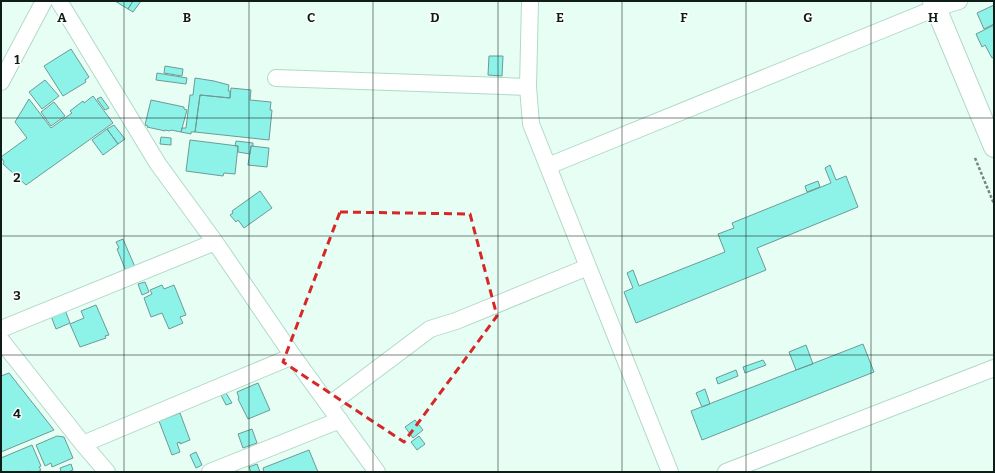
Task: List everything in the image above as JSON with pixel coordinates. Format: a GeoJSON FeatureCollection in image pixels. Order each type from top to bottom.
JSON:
{"type":"FeatureCollection","features":[{"type":"Feature","properties":{"kind":"street"},"geometry":{"type":"LineString","coordinates":[[1,82],[44,1]]}},
{"type":"Feature","properties":{"kind":"street"},"geometry":{"type":"LineString","coordinates":[[59,1],[158,164],[215,242],[293,356],[377,472]]}},
{"type":"Feature","properties":{"kind":"street"},"geometry":{"type":"LineString","coordinates":[[530,1],[528,87],[531,124],[670,472]]}},
{"type":"Feature","properties":{"kind":"street"},"geometry":{"type":"LineString","coordinates":[[548,166],[935,5],[959,1]]}},
{"type":"Feature","properties":{"kind":"street"},"geometry":{"type":"LineString","coordinates":[[935,5],[994,147]]}},
{"type":"Feature","properties":{"kind":"street"},"geometry":{"type":"LineString","coordinates":[[276,78],[528,87]]}},
{"type":"Feature","properties":{"kind":"street"},"geometry":{"type":"LineString","coordinates":[[1,329],[215,242]]}},
{"type":"Feature","properties":{"kind":"street"},"geometry":{"type":"LineString","coordinates":[[329,405],[430,329],[456,321],[588,267]]}},
{"type":"Feature","properties":{"kind":"street"},"geometry":{"type":"LineString","coordinates":[[1,340],[83,444],[108,472]]}},
{"type":"Feature","properties":{"kind":"street"},"geometry":{"type":"LineString","coordinates":[[83,444],[293,356]]}},
{"type":"Feature","properties":{"kind":"street"},"geometry":{"type":"LineString","coordinates":[[726,472],[994,368]]}},
{"type":"Feature","properties":{"kind":"street"},"geometry":{"type":"LineString","coordinates":[[210,472],[340,420]]}},
{"type":"Feature","properties":{"kind":"highlighted area"},"geometry":{"type":"Polygon","coordinates":[[[340,212],[470,214],[497,316],[404,442],[283,362],[340,212]]]}},
{"type":"Feature","properties":{"kind":"building"},"geometry":{"type":"Polygon","coordinates":[[[115,1],[133,1],[128,9],[115,1]]]}},
{"type":"Feature","properties":{"kind":"building"},"geometry":{"type":"Polygon","coordinates":[[[133,1],[141,1],[133,12],[128,9],[133,1]]]}},
{"type":"Feature","properties":{"kind":"building"},"geometry":{"type":"Polygon","coordinates":[[[994,5],[994,24],[984,29],[977,13],[994,5]]]}},
{"type":"Feature","properties":{"kind":"building"},"geometry":{"type":"Polygon","coordinates":[[[994,25],[994,57],[992,58],[985,45],[982,47],[976,34],[994,25]]]}},
{"type":"Feature","properties":{"kind":"building"},"geometry":{"type":"Polygon","coordinates":[[[71,49],[89,77],[85,80],[86,82],[63,96],[44,66],[71,49]]]}},
{"type":"Feature","properties":{"kind":"building"},"geometry":{"type":"Polygon","coordinates":[[[489,56],[503,56],[502,76],[488,75],[489,56]]]}},
{"type":"Feature","properties":{"kind":"building"},"geometry":{"type":"Polygon","coordinates":[[[165,66],[183,69],[182,76],[164,73],[165,66]]]}},
{"type":"Feature","properties":{"kind":"building"},"geometry":{"type":"Polygon","coordinates":[[[157,73],[187,78],[186,84],[156,80],[157,73]]]}},
{"type":"Feature","properties":{"kind":"building"},"geometry":{"type":"Polygon","coordinates":[[[195,78],[229,85],[228,91],[230,91],[230,98],[200,95],[195,132],[191,132],[191,134],[181,132],[182,128],[186,128],[190,95],[193,95],[195,78]]]}},
{"type":"Feature","properties":{"kind":"building"},"geometry":{"type":"Polygon","coordinates":[[[45,80],[59,96],[42,109],[29,92],[45,80]]]}},
{"type":"Feature","properties":{"kind":"building"},"geometry":{"type":"Polygon","coordinates":[[[231,88],[251,90],[250,100],[271,102],[270,110],[272,110],[269,140],[195,132],[200,95],[230,98],[231,88]]]}},
{"type":"Feature","properties":{"kind":"building"},"geometry":{"type":"Polygon","coordinates":[[[93,96],[113,123],[26,185],[3,164],[4,162],[1,157],[27,138],[15,122],[29,99],[51,128],[72,113],[70,111],[83,101],[84,103],[93,96]]]}},
{"type":"Feature","properties":{"kind":"building"},"geometry":{"type":"Polygon","coordinates":[[[101,97],[109,108],[105,110],[97,99],[101,97]]]}},
{"type":"Feature","properties":{"kind":"building"},"geometry":{"type":"Polygon","coordinates":[[[151,100],[184,107],[184,109],[187,110],[181,132],[171,130],[165,131],[147,127],[148,126],[145,125],[151,100]]]}},
{"type":"Feature","properties":{"kind":"building"},"geometry":{"type":"Polygon","coordinates":[[[54,102],[65,116],[51,126],[41,112],[54,102]]]}},
{"type":"Feature","properties":{"kind":"building"},"geometry":{"type":"Polygon","coordinates":[[[114,125],[125,139],[118,144],[107,129],[114,125]]]}},
{"type":"Feature","properties":{"kind":"building"},"geometry":{"type":"Polygon","coordinates":[[[107,129],[118,144],[103,155],[92,140],[107,129]]]}},
{"type":"Feature","properties":{"kind":"building"},"geometry":{"type":"Polygon","coordinates":[[[161,137],[171,138],[171,145],[160,144],[161,137]]]}},
{"type":"Feature","properties":{"kind":"building"},"geometry":{"type":"Polygon","coordinates":[[[190,140],[238,146],[235,174],[224,173],[223,176],[186,171],[190,140]]]}},
{"type":"Feature","properties":{"kind":"building"},"geometry":{"type":"Polygon","coordinates":[[[236,141],[253,143],[250,154],[238,152],[238,146],[235,146],[236,141]]]}},
{"type":"Feature","properties":{"kind":"building"},"geometry":{"type":"Polygon","coordinates":[[[251,146],[269,148],[267,167],[248,165],[251,146]]]}},
{"type":"Feature","properties":{"kind":"building"},"geometry":{"type":"Polygon","coordinates":[[[830,165],[836,180],[846,176],[858,207],[757,248],[766,270],[636,323],[624,292],[633,288],[627,273],[633,270],[639,286],[725,252],[718,234],[734,228],[732,223],[831,183],[825,168],[830,165]]]}},
{"type":"Feature","properties":{"kind":"building"},"geometry":{"type":"Polygon","coordinates":[[[818,181],[820,187],[807,192],[805,186],[818,181]]]}},
{"type":"Feature","properties":{"kind":"building"},"geometry":{"type":"Polygon","coordinates":[[[260,191],[272,208],[244,228],[238,220],[236,222],[230,215],[233,213],[232,211],[260,191]]]}},
{"type":"Feature","properties":{"kind":"building"},"geometry":{"type":"Polygon","coordinates":[[[123,239],[135,267],[126,271],[117,249],[119,248],[116,242],[123,239]]]}},
{"type":"Feature","properties":{"kind":"building"},"geometry":{"type":"Polygon","coordinates":[[[145,282],[149,292],[142,295],[138,284],[145,282]]]}},
{"type":"Feature","properties":{"kind":"building"},"geometry":{"type":"Polygon","coordinates":[[[162,285],[164,289],[174,285],[186,315],[180,317],[183,323],[169,329],[162,313],[151,317],[144,298],[152,294],[150,290],[162,285]]]}},
{"type":"Feature","properties":{"kind":"building"},"geometry":{"type":"Polygon","coordinates":[[[96,305],[109,335],[105,336],[106,338],[80,347],[70,324],[84,318],[81,311],[96,305]]]}},
{"type":"Feature","properties":{"kind":"building"},"geometry":{"type":"Polygon","coordinates":[[[65,310],[70,323],[56,329],[51,316],[65,310]]]}},
{"type":"Feature","properties":{"kind":"building"},"geometry":{"type":"Polygon","coordinates":[[[863,344],[874,372],[702,440],[691,411],[863,344]]]}},
{"type":"Feature","properties":{"kind":"building"},"geometry":{"type":"Polygon","coordinates":[[[806,345],[813,364],[796,370],[789,352],[806,345]]]}},
{"type":"Feature","properties":{"kind":"building"},"geometry":{"type":"Polygon","coordinates":[[[763,360],[766,365],[745,373],[743,367],[763,360]]]}},
{"type":"Feature","properties":{"kind":"building"},"geometry":{"type":"Polygon","coordinates":[[[736,370],[738,376],[718,384],[716,378],[736,370]]]}},
{"type":"Feature","properties":{"kind":"building"},"geometry":{"type":"Polygon","coordinates":[[[9,373],[54,430],[1,452],[1,376],[9,373]]]}},
{"type":"Feature","properties":{"kind":"building"},"geometry":{"type":"Polygon","coordinates":[[[258,383],[270,410],[248,419],[238,399],[237,392],[258,383]]]}},
{"type":"Feature","properties":{"kind":"building"},"geometry":{"type":"Polygon","coordinates":[[[705,389],[710,404],[702,407],[696,393],[705,389]]]}},
{"type":"Feature","properties":{"kind":"building"},"geometry":{"type":"Polygon","coordinates":[[[226,393],[232,403],[226,405],[221,395],[226,393]]]}},
{"type":"Feature","properties":{"kind":"building"},"geometry":{"type":"Polygon","coordinates":[[[180,413],[190,440],[180,444],[180,442],[177,443],[180,452],[172,455],[159,421],[180,413]]]}},
{"type":"Feature","properties":{"kind":"building"},"geometry":{"type":"Polygon","coordinates":[[[415,420],[423,430],[413,438],[405,427],[415,420]]]}},
{"type":"Feature","properties":{"kind":"building"},"geometry":{"type":"Polygon","coordinates":[[[252,429],[257,443],[243,448],[238,434],[252,429]]]}},
{"type":"Feature","properties":{"kind":"building"},"geometry":{"type":"Polygon","coordinates":[[[57,436],[64,437],[73,458],[52,467],[51,463],[45,466],[36,445],[57,436]]]}},
{"type":"Feature","properties":{"kind":"building"},"geometry":{"type":"Polygon","coordinates":[[[419,436],[425,444],[417,450],[411,442],[419,436]]]}},
{"type":"Feature","properties":{"kind":"building"},"geometry":{"type":"Polygon","coordinates":[[[32,445],[41,466],[39,467],[41,470],[37,472],[1,472],[1,458],[32,445]]]}},
{"type":"Feature","properties":{"kind":"building"},"geometry":{"type":"Polygon","coordinates":[[[309,450],[318,472],[264,472],[263,468],[309,450]]]}},
{"type":"Feature","properties":{"kind":"building"},"geometry":{"type":"Polygon","coordinates":[[[196,452],[202,465],[196,468],[190,455],[196,452]]]}},
{"type":"Feature","properties":{"kind":"building"},"geometry":{"type":"Polygon","coordinates":[[[71,464],[73,470],[61,472],[60,468],[71,464]]]}},
{"type":"Feature","properties":{"kind":"building"},"geometry":{"type":"Polygon","coordinates":[[[257,464],[260,472],[251,472],[249,467],[257,464]]]}}]}
